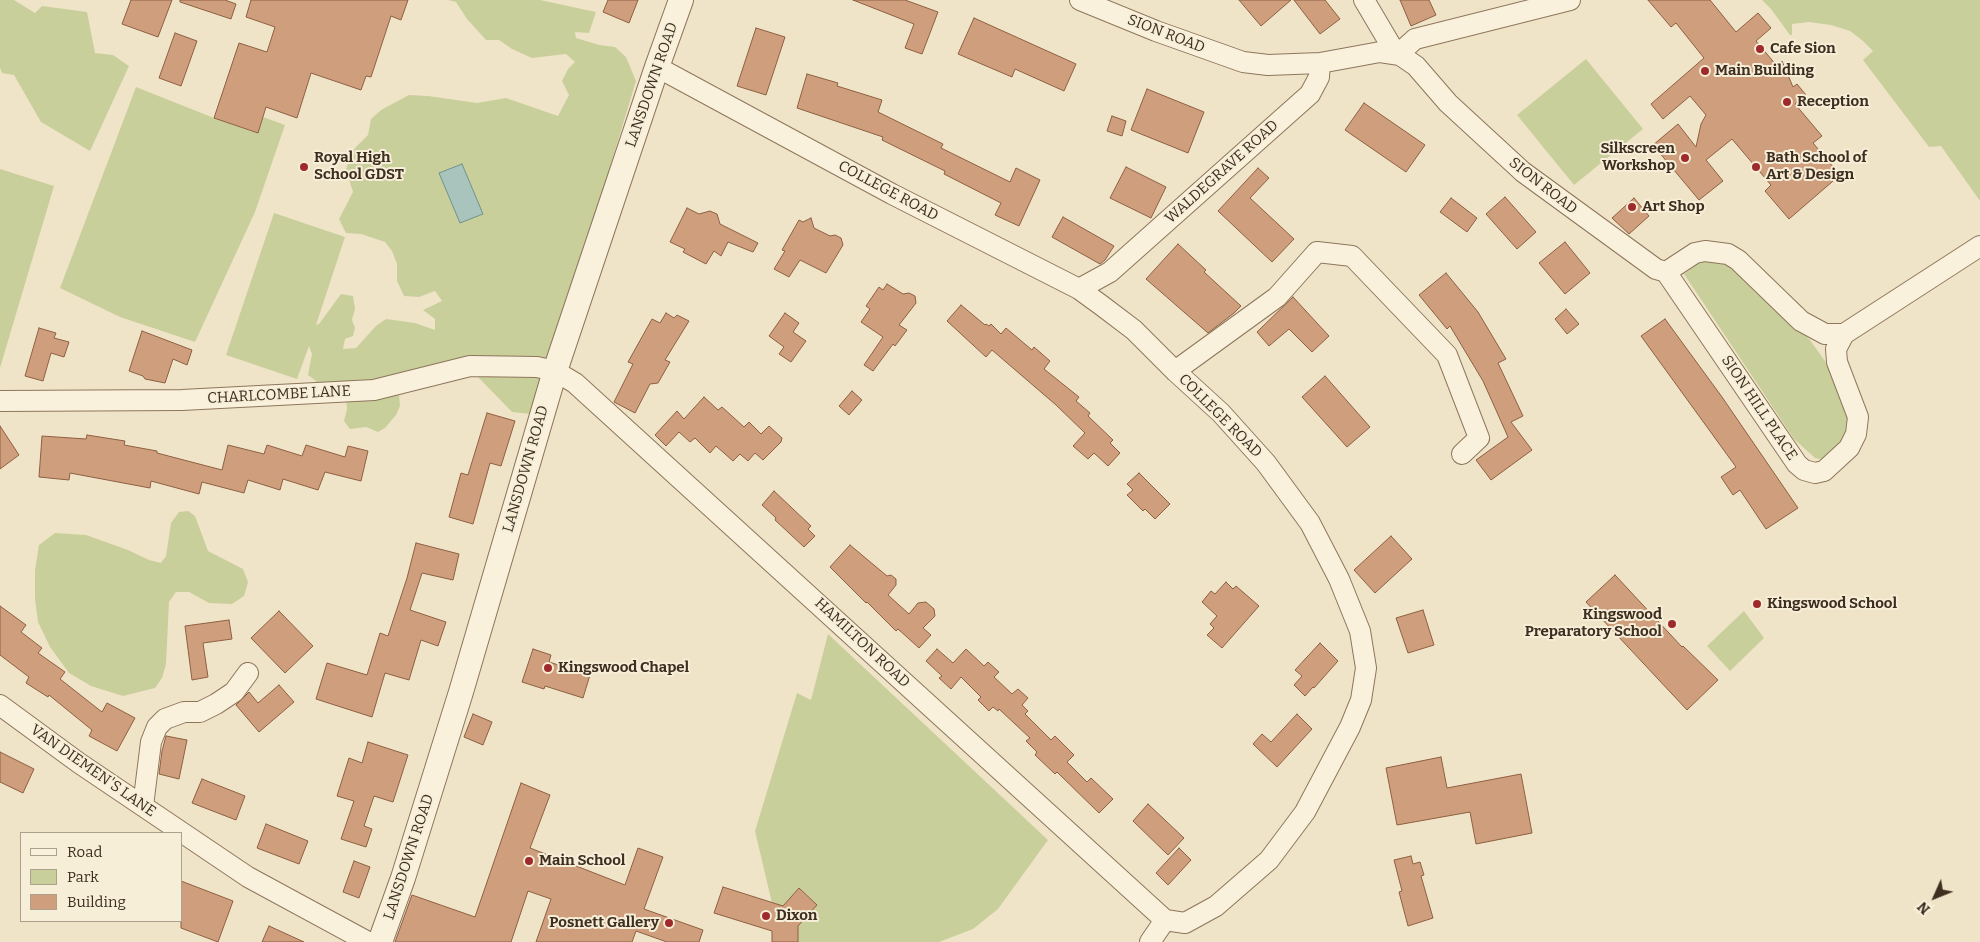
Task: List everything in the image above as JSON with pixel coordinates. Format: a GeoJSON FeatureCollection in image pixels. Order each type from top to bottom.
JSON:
{"type":"FeatureCollection","features":[{"type":"Feature","properties":{"kind":"street","name":"LANSDOWN ROAD"},"geometry":{"type":"LineString","coordinates":[[380,942],[403,878],[461,692],[555,371],[656,67],[681,0]]}},
{"type":"Feature","properties":{"kind":"street","name":"SION ROAD"},"geometry":{"type":"LineString","coordinates":[[1080,0],[1156,31],[1243,62],[1268,66],[1320,63],[1380,52],[1398,55],[1416,66],[1448,103],[1523,172],[1656,269],[1666,272]]}},
{"type":"Feature","properties":{"kind":"street"},"geometry":{"type":"LineString","coordinates":[[1364,0],[1398,55],[1415,39],[1570,0]]}},
{"type":"Feature","properties":{"kind":"street","name":"WALDEGRAVE ROAD"},"geometry":{"type":"LineString","coordinates":[[1079,290],[1110,272],[1310,94],[1318,76],[1320,63]]}},
{"type":"Feature","properties":{"kind":"street","name":"COLLEGE ROAD"},"geometry":{"type":"LineString","coordinates":[[656,67],[892,194],[1079,290],[1101,305],[1134,330],[1221,413],[1266,463],[1310,523],[1339,579],[1360,631],[1366,668],[1360,700],[1350,727],[1305,812],[1269,860],[1216,906],[1185,923],[1165,920]]}},
{"type":"Feature","properties":{"kind":"street"},"geometry":{"type":"LineString","coordinates":[[1666,272],[1695,253],[1714,251],[1728,254],[1738,260],[1801,321],[1825,334],[1844,334],[1980,246]]}},
{"type":"Feature","properties":{"kind":"street"},"geometry":{"type":"LineString","coordinates":[[1175,371],[1277,297],[1317,252],[1352,256],[1447,355],[1479,438],[1462,454]]}},
{"type":"Feature","properties":{"kind":"street"},"geometry":{"type":"LineString","coordinates":[[1101,305],[1110,272]]}},
{"type":"Feature","properties":{"kind":"street","name":"SION HILL PLACE"},"geometry":{"type":"LineString","coordinates":[[1666,272],[1797,464],[1804,470],[1815,473],[1824,471],[1849,448],[1856,434],[1858,417],[1837,362],[1836,349],[1844,334]]}},
{"type":"Feature","properties":{"kind":"street","name":"CHARLCOMBE LANE"},"geometry":{"type":"LineString","coordinates":[[0,401],[190,400],[374,390],[470,366],[537,367],[555,371]]}},
{"type":"Feature","properties":{"kind":"street","name":"HAMILTON ROAD"},"geometry":{"type":"LineString","coordinates":[[555,371],[583,390],[1165,920]]}},
{"type":"Feature","properties":{"kind":"street"},"geometry":{"type":"LineString","coordinates":[[142,806],[151,742],[156,727],[164,719],[184,712],[200,712],[216,704],[234,692],[248,673]]}},
{"type":"Feature","properties":{"kind":"street","name":"VAN DIEMEN'S LANE"},"geometry":{"type":"LineString","coordinates":[[0,705],[181,832]]}},
{"type":"Feature","properties":{"kind":"street","name":"VAN DIEMEN'S LANE"},"geometry":{"type":"LineString","coordinates":[[182,832],[260,884],[368,942]]}},
{"type":"Feature","properties":{"kind":"street"},"geometry":{"type":"LineString","coordinates":[[1150,942],[1165,920]]}},
{"type":"Feature","properties":{"kind":"green space"},"geometry":{"type":"Polygon","coordinates":[[[0,0],[14,0],[35,13],[42,6],[87,12],[95,53],[113,55],[129,66],[90,151],[41,122],[14,75],[2,73],[0,68],[0,0]]]}},
{"type":"Feature","properties":{"kind":"green space"},"geometry":{"type":"Polygon","coordinates":[[[448,0],[540,0],[596,12],[589,33],[575,32],[576,38],[599,45],[615,47],[626,57],[636,81],[538,405],[531,414],[512,412],[478,377],[456,362],[399,394],[400,406],[396,415],[385,428],[378,432],[366,427],[350,429],[344,421],[347,409],[346,398],[318,391],[316,381],[308,375],[312,354],[309,346],[297,379],[226,355],[274,213],[345,237],[316,325],[319,324],[341,294],[353,296],[355,309],[352,320],[355,328],[353,336],[345,339],[343,349],[356,348],[376,326],[386,319],[415,323],[435,330],[435,319],[423,310],[442,301],[435,291],[419,297],[404,296],[397,281],[397,264],[392,251],[385,242],[361,234],[346,233],[339,219],[353,192],[346,170],[351,152],[368,135],[371,119],[381,110],[409,95],[477,103],[506,98],[558,116],[569,95],[562,81],[568,69],[575,62],[566,54],[532,58],[512,49],[499,40],[486,40],[467,19],[456,2],[448,0]]]}},
{"type":"Feature","properties":{"kind":"green space"},"geometry":{"type":"Polygon","coordinates":[[[1762,0],[1980,0],[1980,201],[1941,146],[1929,147],[1863,60],[1873,51],[1863,41],[1850,31],[1831,25],[1809,22],[1792,24],[1792,35],[1790,35],[1762,0]]]}},
{"type":"Feature","properties":{"kind":"green space"},"geometry":{"type":"Polygon","coordinates":[[[1586,59],[1643,129],[1574,185],[1517,115],[1586,59]]]}},
{"type":"Feature","properties":{"kind":"green space"},"geometry":{"type":"Polygon","coordinates":[[[136,87],[257,133],[263,117],[285,125],[255,212],[195,342],[120,317],[60,288],[136,87]]]}},
{"type":"Feature","properties":{"kind":"green space"},"geometry":{"type":"Polygon","coordinates":[[[0,169],[54,186],[0,368],[0,169]]]}},
{"type":"Feature","properties":{"kind":"green space"},"geometry":{"type":"Polygon","coordinates":[[[1711,258],[1737,267],[1810,340],[1825,361],[1847,406],[1851,425],[1847,439],[1823,460],[1815,458],[1794,439],[1684,274],[1699,263],[1711,258]]]}},
{"type":"Feature","properties":{"kind":"green space"},"geometry":{"type":"Polygon","coordinates":[[[188,511],[195,516],[208,551],[243,569],[248,582],[244,596],[232,604],[209,603],[189,592],[176,592],[169,602],[166,664],[162,678],[155,688],[123,696],[91,686],[69,673],[50,647],[38,622],[35,599],[35,570],[39,545],[55,533],[86,535],[161,563],[166,556],[171,523],[179,512],[188,511]]]}},
{"type":"Feature","properties":{"kind":"green space"},"geometry":{"type":"Polygon","coordinates":[[[1744,611],[1764,638],[1730,671],[1707,646],[1744,611]]]}},
{"type":"Feature","properties":{"kind":"green space"},"geometry":{"type":"Polygon","coordinates":[[[828,634],[1048,840],[998,909],[973,929],[939,942],[798,942],[798,926],[817,905],[799,888],[776,914],[772,908],[755,831],[797,693],[811,700],[828,634]]]}},
{"type":"Feature","properties":{"kind":"water"},"geometry":{"type":"Polygon","coordinates":[[[462,164],[483,214],[460,223],[439,173],[462,164]]]}},
{"type":"Feature","properties":{"kind":"building"},"geometry":{"type":"Polygon","coordinates":[[[131,0],[172,0],[158,37],[122,24],[131,0]]]}},
{"type":"Feature","properties":{"kind":"building"},"geometry":{"type":"Polygon","coordinates":[[[180,0],[225,0],[236,4],[231,19],[180,2],[180,0]]]}},
{"type":"Feature","properties":{"kind":"building"},"geometry":{"type":"Polygon","coordinates":[[[251,0],[408,0],[401,20],[391,16],[371,77],[366,76],[361,90],[311,73],[297,118],[266,107],[258,133],[214,118],[239,43],[267,52],[275,27],[246,17],[251,0]]]}},
{"type":"Feature","properties":{"kind":"building"},"geometry":{"type":"Polygon","coordinates":[[[608,0],[638,0],[629,23],[603,12],[608,0]]]}},
{"type":"Feature","properties":{"kind":"building"},"geometry":{"type":"Polygon","coordinates":[[[853,0],[905,0],[938,12],[922,54],[905,48],[914,24],[853,0]]]}},
{"type":"Feature","properties":{"kind":"building"},"geometry":{"type":"Polygon","coordinates":[[[1239,0],[1291,0],[1261,26],[1239,0]]]}},
{"type":"Feature","properties":{"kind":"building"},"geometry":{"type":"Polygon","coordinates":[[[1294,0],[1325,0],[1340,19],[1320,34],[1294,0]]]}},
{"type":"Feature","properties":{"kind":"building"},"geometry":{"type":"Polygon","coordinates":[[[1400,0],[1429,0],[1436,15],[1411,26],[1400,0]]]}},
{"type":"Feature","properties":{"kind":"building"},"geometry":{"type":"Polygon","coordinates":[[[1648,0],[1710,0],[1736,32],[1758,13],[1771,28],[1756,41],[1777,66],[1782,61],[1793,87],[1797,84],[1806,95],[1795,104],[1822,136],[1813,143],[1840,175],[1789,219],[1765,191],[1771,185],[1732,139],[1706,160],[1723,181],[1699,200],[1653,145],[1678,124],[1696,147],[1701,124],[1706,115],[1690,96],[1663,119],[1651,104],[1704,58],[1676,23],[1671,27],[1648,0]]]}},
{"type":"Feature","properties":{"kind":"building"},"geometry":{"type":"Polygon","coordinates":[[[974,18],[1076,64],[1064,91],[1015,69],[1012,77],[958,54],[974,18]]]}},
{"type":"Feature","properties":{"kind":"building"},"geometry":{"type":"Polygon","coordinates":[[[756,28],[785,37],[766,95],[737,86],[756,28]]]}},
{"type":"Feature","properties":{"kind":"building"},"geometry":{"type":"Polygon","coordinates":[[[175,33],[197,41],[181,86],[159,78],[175,33]]]}},
{"type":"Feature","properties":{"kind":"building"},"geometry":{"type":"Polygon","coordinates":[[[807,74],[838,83],[837,86],[882,100],[878,112],[943,144],[941,148],[1010,182],[1016,168],[1040,180],[1019,226],[995,215],[1001,203],[944,174],[945,171],[882,140],[883,137],[797,108],[807,74]]]}},
{"type":"Feature","properties":{"kind":"building"},"geometry":{"type":"Polygon","coordinates":[[[1147,89],[1204,112],[1188,153],[1131,130],[1147,89]]]}},
{"type":"Feature","properties":{"kind":"building"},"geometry":{"type":"Polygon","coordinates":[[[1364,103],[1425,145],[1406,172],[1345,130],[1364,103]]]}},
{"type":"Feature","properties":{"kind":"building"},"geometry":{"type":"Polygon","coordinates":[[[1112,116],[1126,121],[1122,136],[1107,131],[1112,116]]]}},
{"type":"Feature","properties":{"kind":"building"},"geometry":{"type":"Polygon","coordinates":[[[1126,167],[1166,187],[1151,218],[1110,198],[1126,167]]]}},
{"type":"Feature","properties":{"kind":"building"},"geometry":{"type":"Polygon","coordinates":[[[1258,168],[1269,178],[1250,198],[1294,239],[1272,262],[1218,211],[1258,168]]]}},
{"type":"Feature","properties":{"kind":"building"},"geometry":{"type":"Polygon","coordinates":[[[1505,197],[1536,232],[1517,249],[1486,214],[1505,197]]]}},
{"type":"Feature","properties":{"kind":"building"},"geometry":{"type":"Polygon","coordinates":[[[1451,198],[1477,218],[1467,232],[1440,212],[1451,198]]]}},
{"type":"Feature","properties":{"kind":"building","name":"Art Shop"},"geometry":{"type":"Polygon","coordinates":[[[1634,198],[1649,216],[1629,234],[1612,218],[1634,198]]]}},
{"type":"Feature","properties":{"kind":"building"},"geometry":{"type":"Polygon","coordinates":[[[687,208],[699,214],[710,211],[717,214],[720,224],[758,243],[753,252],[728,242],[721,256],[714,251],[706,264],[683,252],[685,249],[670,242],[687,208]]]}},
{"type":"Feature","properties":{"kind":"building"},"geometry":{"type":"Polygon","coordinates":[[[1063,217],[1114,246],[1105,260],[1100,264],[1052,237],[1063,217]]]}},
{"type":"Feature","properties":{"kind":"building"},"geometry":{"type":"Polygon","coordinates":[[[811,218],[814,228],[830,236],[835,235],[841,238],[843,245],[826,273],[800,260],[789,277],[774,269],[785,251],[782,250],[799,220],[803,222],[811,218]]]}},
{"type":"Feature","properties":{"kind":"building"},"geometry":{"type":"Polygon","coordinates":[[[1565,242],[1590,273],[1565,294],[1539,263],[1565,242]]]}},
{"type":"Feature","properties":{"kind":"building"},"geometry":{"type":"Polygon","coordinates":[[[1178,244],[1206,270],[1204,272],[1241,306],[1208,333],[1146,279],[1178,244]]]}},
{"type":"Feature","properties":{"kind":"building"},"geometry":{"type":"Polygon","coordinates":[[[1446,273],[1478,312],[1506,359],[1498,363],[1523,416],[1511,422],[1532,450],[1491,480],[1476,460],[1508,437],[1483,381],[1450,326],[1447,329],[1419,295],[1446,273]]]}},
{"type":"Feature","properties":{"kind":"building"},"geometry":{"type":"Polygon","coordinates":[[[887,284],[903,294],[909,293],[915,296],[916,303],[899,325],[907,330],[895,346],[893,344],[873,371],[864,365],[883,337],[861,322],[870,309],[866,306],[879,287],[883,290],[887,284]]]}},
{"type":"Feature","properties":{"kind":"building"},"geometry":{"type":"Polygon","coordinates":[[[1293,297],[1329,336],[1312,352],[1289,329],[1269,346],[1257,332],[1293,297]]]}},
{"type":"Feature","properties":{"kind":"building"},"geometry":{"type":"Polygon","coordinates":[[[961,305],[985,325],[989,326],[991,324],[1001,334],[1006,328],[1032,350],[1034,347],[1050,361],[1044,369],[1079,397],[1076,401],[1090,413],[1088,416],[1113,440],[1110,443],[1120,453],[1108,466],[1094,453],[1088,459],[1073,446],[1085,433],[1056,405],[992,350],[986,357],[947,321],[961,305]]]}},
{"type":"Feature","properties":{"kind":"building"},"geometry":{"type":"Polygon","coordinates":[[[1566,309],[1579,324],[1567,334],[1555,319],[1566,309]]]}},
{"type":"Feature","properties":{"kind":"building"},"geometry":{"type":"Polygon","coordinates":[[[666,313],[674,318],[677,315],[689,321],[665,360],[670,362],[658,383],[650,384],[635,413],[614,402],[633,364],[628,362],[652,319],[660,323],[666,313]]]}},
{"type":"Feature","properties":{"kind":"building"},"geometry":{"type":"Polygon","coordinates":[[[785,313],[799,323],[793,332],[806,341],[791,362],[779,354],[784,347],[769,336],[785,313]]]}},
{"type":"Feature","properties":{"kind":"building"},"geometry":{"type":"Polygon","coordinates":[[[1665,319],[1722,397],[1798,508],[1766,529],[1740,490],[1733,495],[1721,477],[1736,467],[1641,336],[1665,319]]]}},
{"type":"Feature","properties":{"kind":"building"},"geometry":{"type":"Polygon","coordinates":[[[39,328],[56,333],[54,338],[69,342],[64,357],[51,353],[43,381],[25,376],[39,328]]]}},
{"type":"Feature","properties":{"kind":"building"},"geometry":{"type":"Polygon","coordinates":[[[142,331],[192,350],[187,365],[173,359],[165,383],[145,379],[143,376],[129,371],[142,331]]]}},
{"type":"Feature","properties":{"kind":"building"},"geometry":{"type":"Polygon","coordinates":[[[1325,376],[1370,427],[1347,447],[1302,397],[1325,376]]]}},
{"type":"Feature","properties":{"kind":"building"},"geometry":{"type":"Polygon","coordinates":[[[852,391],[862,400],[849,415],[839,406],[852,391]]]}},
{"type":"Feature","properties":{"kind":"building"},"geometry":{"type":"Polygon","coordinates":[[[704,397],[718,410],[722,407],[744,427],[749,422],[761,434],[769,426],[782,438],[781,442],[763,460],[755,453],[748,461],[740,454],[733,461],[716,446],[710,453],[695,438],[690,442],[679,432],[666,446],[655,435],[677,411],[684,419],[704,397]]]}},
{"type":"Feature","properties":{"kind":"building"},"geometry":{"type":"Polygon","coordinates":[[[487,413],[515,421],[501,466],[490,463],[473,524],[449,517],[461,473],[468,475],[487,413]]]}},
{"type":"Feature","properties":{"kind":"building"},"geometry":{"type":"Polygon","coordinates":[[[0,426],[19,455],[0,469],[0,426]]]}},
{"type":"Feature","properties":{"kind":"building"},"geometry":{"type":"Polygon","coordinates":[[[87,435],[125,441],[124,445],[157,451],[157,453],[222,470],[228,445],[264,454],[267,445],[302,456],[306,445],[345,457],[348,446],[368,451],[361,481],[325,472],[318,490],[283,479],[280,490],[248,480],[244,493],[202,482],[199,494],[151,481],[150,488],[70,473],[69,480],[39,477],[42,436],[86,439],[87,435]]]}},
{"type":"Feature","properties":{"kind":"building"},"geometry":{"type":"Polygon","coordinates":[[[1139,473],[1170,504],[1155,519],[1145,509],[1143,511],[1127,495],[1133,490],[1127,484],[1139,473]]]}},
{"type":"Feature","properties":{"kind":"building"},"geometry":{"type":"Polygon","coordinates":[[[774,491],[811,526],[808,529],[815,536],[804,547],[762,505],[774,491]]]}},
{"type":"Feature","properties":{"kind":"building"},"geometry":{"type":"Polygon","coordinates":[[[1391,536],[1412,559],[1375,593],[1354,570],[1391,536]]]}},
{"type":"Feature","properties":{"kind":"building"},"geometry":{"type":"Polygon","coordinates":[[[416,543],[459,554],[453,580],[422,573],[410,610],[446,622],[438,646],[421,640],[409,680],[385,673],[372,717],[316,699],[327,663],[367,675],[380,633],[388,636],[416,543]]]}},
{"type":"Feature","properties":{"kind":"building"},"geometry":{"type":"Polygon","coordinates":[[[850,545],[887,576],[891,575],[896,579],[896,585],[888,595],[909,614],[918,603],[926,602],[934,609],[935,616],[923,628],[931,635],[919,648],[898,629],[896,631],[830,567],[850,545]]]}},
{"type":"Feature","properties":{"kind":"building"},"geometry":{"type":"Polygon","coordinates":[[[1615,575],[1682,647],[1718,680],[1687,710],[1586,602],[1615,575]]]}},
{"type":"Feature","properties":{"kind":"building"},"geometry":{"type":"Polygon","coordinates":[[[1226,582],[1233,589],[1236,586],[1259,606],[1222,648],[1207,635],[1214,628],[1210,624],[1217,616],[1202,602],[1211,591],[1215,594],[1226,582]]]}},
{"type":"Feature","properties":{"kind":"building"},"geometry":{"type":"Polygon","coordinates":[[[0,606],[26,625],[21,632],[42,648],[38,653],[65,672],[60,679],[102,712],[107,703],[135,718],[117,751],[89,736],[92,730],[49,695],[48,697],[26,683],[29,677],[0,655],[0,606]]]}},
{"type":"Feature","properties":{"kind":"building"},"geometry":{"type":"Polygon","coordinates":[[[1423,610],[1434,645],[1408,653],[1396,618],[1423,610]]]}},
{"type":"Feature","properties":{"kind":"building"},"geometry":{"type":"Polygon","coordinates":[[[279,611],[313,646],[285,673],[251,638],[279,611]]]}},
{"type":"Feature","properties":{"kind":"building"},"geometry":{"type":"Polygon","coordinates":[[[229,620],[232,639],[203,643],[208,677],[192,680],[185,626],[229,620]]]}},
{"type":"Feature","properties":{"kind":"building"},"geometry":{"type":"Polygon","coordinates":[[[1320,643],[1338,661],[1305,696],[1294,685],[1302,676],[1295,670],[1320,643]]]}},
{"type":"Feature","properties":{"kind":"building","name":"Kingswood Chapel"},"geometry":{"type":"Polygon","coordinates":[[[533,649],[551,655],[549,662],[590,675],[583,698],[545,686],[544,689],[522,682],[533,649]]]}},
{"type":"Feature","properties":{"kind":"building"},"geometry":{"type":"Polygon","coordinates":[[[937,649],[953,663],[966,649],[984,666],[988,662],[999,672],[994,677],[1012,694],[1018,689],[1028,698],[1022,705],[1028,711],[1025,714],[1051,740],[1055,736],[1074,755],[1067,762],[1087,782],[1091,778],[1113,799],[1099,813],[1057,772],[1055,774],[1035,755],[1037,752],[1026,741],[1030,738],[999,709],[998,711],[993,707],[989,711],[978,700],[981,697],[961,677],[951,689],[939,678],[942,676],[926,661],[937,649]]]}},
{"type":"Feature","properties":{"kind":"building"},"geometry":{"type":"Polygon","coordinates":[[[279,685],[294,702],[259,732],[236,705],[249,692],[258,703],[279,685]]]}},
{"type":"Feature","properties":{"kind":"building"},"geometry":{"type":"Polygon","coordinates":[[[473,714],[492,722],[483,745],[464,737],[473,714]]]}},
{"type":"Feature","properties":{"kind":"building"},"geometry":{"type":"Polygon","coordinates":[[[1297,714],[1312,729],[1277,767],[1253,744],[1262,734],[1271,742],[1297,714]]]}},
{"type":"Feature","properties":{"kind":"building"},"geometry":{"type":"Polygon","coordinates":[[[166,736],[187,740],[179,779],[159,774],[166,736]]]}},
{"type":"Feature","properties":{"kind":"building"},"geometry":{"type":"Polygon","coordinates":[[[368,742],[408,755],[393,802],[374,796],[364,826],[372,829],[366,847],[341,839],[354,801],[337,796],[349,758],[362,763],[368,742]]]}},
{"type":"Feature","properties":{"kind":"building"},"geometry":{"type":"Polygon","coordinates":[[[0,752],[34,769],[23,793],[0,782],[0,752]]]}},
{"type":"Feature","properties":{"kind":"building"},"geometry":{"type":"Polygon","coordinates":[[[1441,757],[1447,788],[1521,774],[1532,833],[1476,844],[1470,812],[1397,825],[1386,768],[1441,757]]]}},
{"type":"Feature","properties":{"kind":"building"},"geometry":{"type":"Polygon","coordinates":[[[202,779],[245,796],[236,820],[192,803],[202,779]]]}},
{"type":"Feature","properties":{"kind":"building","name":"Main School"},"geometry":{"type":"Polygon","coordinates":[[[521,783],[550,795],[530,848],[625,885],[638,848],[663,857],[644,909],[703,930],[699,942],[667,942],[636,931],[632,942],[536,942],[551,899],[528,891],[511,942],[395,942],[412,895],[475,917],[521,783]]]}},
{"type":"Feature","properties":{"kind":"building"},"geometry":{"type":"Polygon","coordinates":[[[1148,804],[1184,838],[1168,855],[1133,821],[1148,804]]]}},
{"type":"Feature","properties":{"kind":"building"},"geometry":{"type":"Polygon","coordinates":[[[266,824],[308,841],[299,864],[257,848],[266,824]]]}},
{"type":"Feature","properties":{"kind":"building"},"geometry":{"type":"Polygon","coordinates":[[[1179,848],[1191,860],[1168,885],[1156,873],[1179,848]]]}},
{"type":"Feature","properties":{"kind":"building"},"geometry":{"type":"Polygon","coordinates":[[[1411,856],[1413,864],[1420,862],[1424,875],[1421,876],[1433,918],[1408,926],[1399,892],[1402,891],[1394,860],[1411,856]]]}},
{"type":"Feature","properties":{"kind":"building"},"geometry":{"type":"Polygon","coordinates":[[[354,861],[370,867],[359,898],[343,892],[354,861]]]}},
{"type":"Feature","properties":{"kind":"building"},"geometry":{"type":"Polygon","coordinates":[[[182,881],[233,901],[218,942],[181,928],[182,881]]]}},
{"type":"Feature","properties":{"kind":"building","name":"Dixon"},"geometry":{"type":"Polygon","coordinates":[[[723,887],[783,906],[799,888],[817,905],[798,926],[798,942],[772,942],[772,931],[714,913],[723,887]]]}},
{"type":"Feature","properties":{"kind":"building"},"geometry":{"type":"Polygon","coordinates":[[[269,926],[304,942],[262,942],[269,926]]]}},
{"type":"Feature","properties":{"kind":"place","name":"Cafe Sion"},"geometry":{"type":"Point","coordinates":[1760,49]}},
{"type":"Feature","properties":{"kind":"place","name":"Main Building"},"geometry":{"type":"Point","coordinates":[1705,71]}},
{"type":"Feature","properties":{"kind":"place","name":"Reception"},"geometry":{"type":"Point","coordinates":[1787,102]}},
{"type":"Feature","properties":{"kind":"place","name":"Silkscreen Workshop"},"geometry":{"type":"Point","coordinates":[1685,158]}},
{"type":"Feature","properties":{"kind":"place","name":"Royal High School GDST"},"geometry":{"type":"Point","coordinates":[304,167]}},
{"type":"Feature","properties":{"kind":"place","name":"Bath School of Art & Design"},"geometry":{"type":"Point","coordinates":[1756,167]}},
{"type":"Feature","properties":{"kind":"place","name":"Art Shop"},"geometry":{"type":"Point","coordinates":[1632,207]}},
{"type":"Feature","properties":{"kind":"place","name":"Kingswood School"},"geometry":{"type":"Point","coordinates":[1757,604]}},
{"type":"Feature","properties":{"kind":"place","name":"Kingswood Preparatory School"},"geometry":{"type":"Point","coordinates":[1672,624]}},
{"type":"Feature","properties":{"kind":"place","name":"Kingswood Chapel"},"geometry":{"type":"Point","coordinates":[548,668]}},
{"type":"Feature","properties":{"kind":"place","name":"Main School"},"geometry":{"type":"Point","coordinates":[529,861]}},
{"type":"Feature","properties":{"kind":"place","name":"Dixon"},"geometry":{"type":"Point","coordinates":[766,916]}},
{"type":"Feature","properties":{"kind":"place","name":"Posnett Gallery"},"geometry":{"type":"Point","coordinates":[669,923]}}]}
